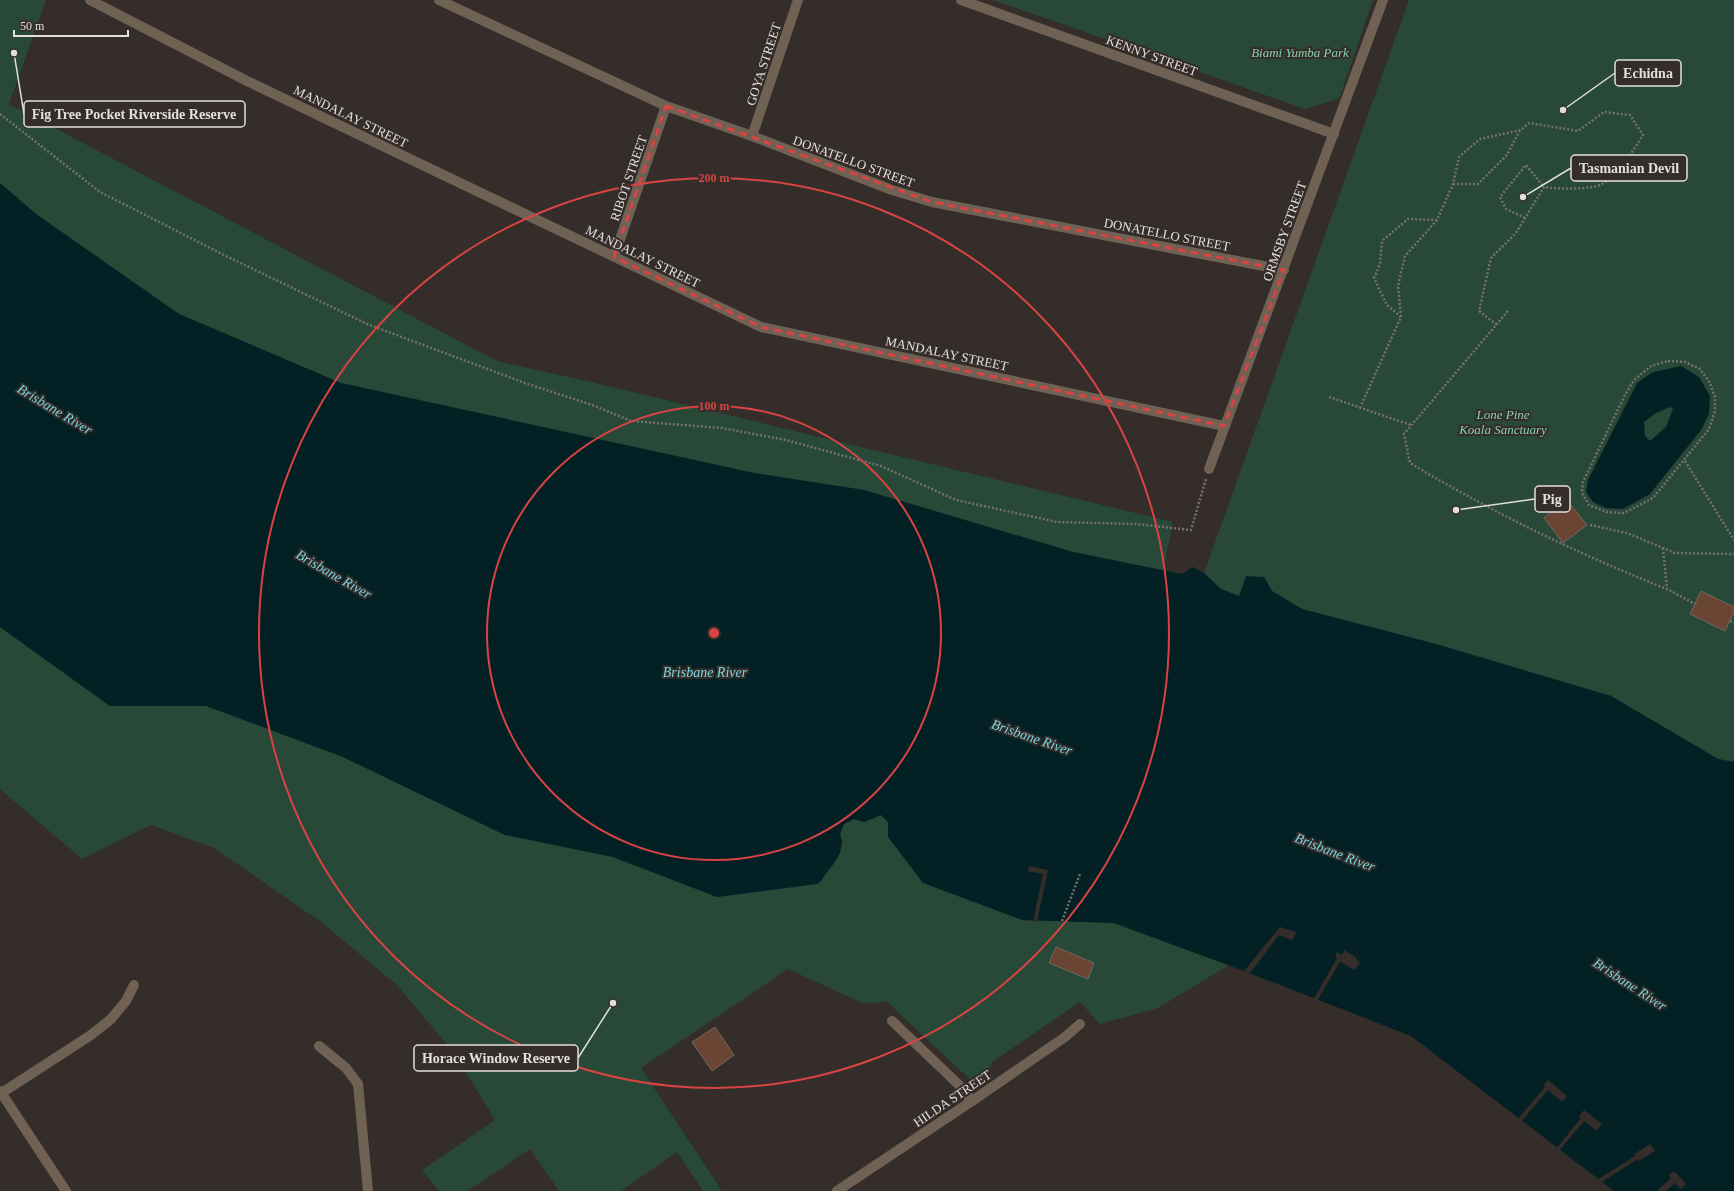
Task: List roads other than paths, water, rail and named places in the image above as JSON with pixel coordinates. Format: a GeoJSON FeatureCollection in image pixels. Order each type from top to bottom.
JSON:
{"type":"FeatureCollection","features":[{"type":"Feature","properties":{"kind":"street","name":"MANDALAY STREET"},"geometry":{"type":"LineString","coordinates":[[90,0],[247,81],[761,327],[1224,426]]}},
{"type":"Feature","properties":{"kind":"street","name":"DONATELLO STREET"},"geometry":{"type":"LineString","coordinates":[[439,0],[666,106],[752,136],[892,190],[932,202],[1284,270]]}},
{"type":"Feature","properties":{"kind":"street","name":"GOYA STREET"},"geometry":{"type":"LineString","coordinates":[[752,136],[798,0]]}},
{"type":"Feature","properties":{"kind":"street","name":"KENNY STREET"},"geometry":{"type":"LineString","coordinates":[[960,0],[1334,134]]}},
{"type":"Feature","properties":{"kind":"street","name":"ORMSBY STREET"},"geometry":{"type":"LineString","coordinates":[[1209,469],[1383,0]]}},
{"type":"Feature","properties":{"kind":"street","name":"RIBOT STREET"},"geometry":{"type":"LineString","coordinates":[[614,257],[666,106]]}},
{"type":"Feature","properties":{"kind":"street"},"geometry":{"type":"LineString","coordinates":[[66,1191],[1,1093],[92,1035],[111,1019],[126,1001],[134,985]]}},
{"type":"Feature","properties":{"kind":"street"},"geometry":{"type":"LineString","coordinates":[[892,1021],[958,1084],[972,1101]]}},
{"type":"Feature","properties":{"kind":"street","name":"HILDA STREET"},"geometry":{"type":"LineString","coordinates":[[837,1191],[972,1101],[1065,1037],[1080,1024]]}},
{"type":"Feature","properties":{"kind":"street"},"geometry":{"type":"LineString","coordinates":[[319,1046],[346,1068],[358,1084],[368,1191]]}},
{"type":"Feature","properties":{"kind":"water","name":"Brisbane River"},"geometry":{"type":"Polygon","coordinates":[[[0,183],[36,214],[179,314],[341,383],[754,473],[864,490],[1073,552],[1182,574],[1193,567],[1204,573],[1221,589],[1239,596],[1246,576],[1264,577],[1272,591],[1302,609],[1436,644],[1611,696],[1718,759],[1734,762],[1734,1191],[1614,1191],[1411,1036],[1244,971],[1114,923],[1022,920],[923,883],[888,837],[888,822],[881,815],[864,822],[854,819],[844,824],[840,834],[842,841],[840,853],[821,881],[817,884],[717,897],[613,857],[505,835],[343,757],[206,706],[110,706],[0,627],[0,183]]]}},
{"type":"Feature","properties":{"kind":"water"},"geometry":{"type":"Polygon","coordinates":[[[1681,366],[1699,377],[1710,396],[1709,414],[1701,430],[1650,494],[1623,509],[1606,508],[1593,502],[1586,492],[1588,480],[1637,383],[1653,372],[1681,366]],[[1670,407],[1656,413],[1644,422],[1645,436],[1650,441],[1666,427],[1673,409],[1670,407]]]}},
{"type":"Feature","properties":{"kind":"place","name":"Fig Tree Pocket Riverside Reserve"},"geometry":{"type":"Point","coordinates":[14,53]}},
{"type":"Feature","properties":{"kind":"place","name":"Echidna"},"geometry":{"type":"Point","coordinates":[1563,110]}},
{"type":"Feature","properties":{"kind":"place","name":"Tasmanian Devil"},"geometry":{"type":"Point","coordinates":[1523,197]}},
{"type":"Feature","properties":{"kind":"place","name":"Pig"},"geometry":{"type":"Point","coordinates":[1456,510]}},
{"type":"Feature","properties":{"kind":"place","name":"Horace Window Reserve"},"geometry":{"type":"Point","coordinates":[613,1003]}},
{"type":"Feature","properties":{"kind":"park label","name":"Biami Yumba Park"},"geometry":{"type":"Point","coordinates":[1300,52]}},
{"type":"Feature","properties":{"kind":"park label","name":"Lone Pine Koala Sanctuary"},"geometry":{"type":"Point","coordinates":[1503,422]}}]}
